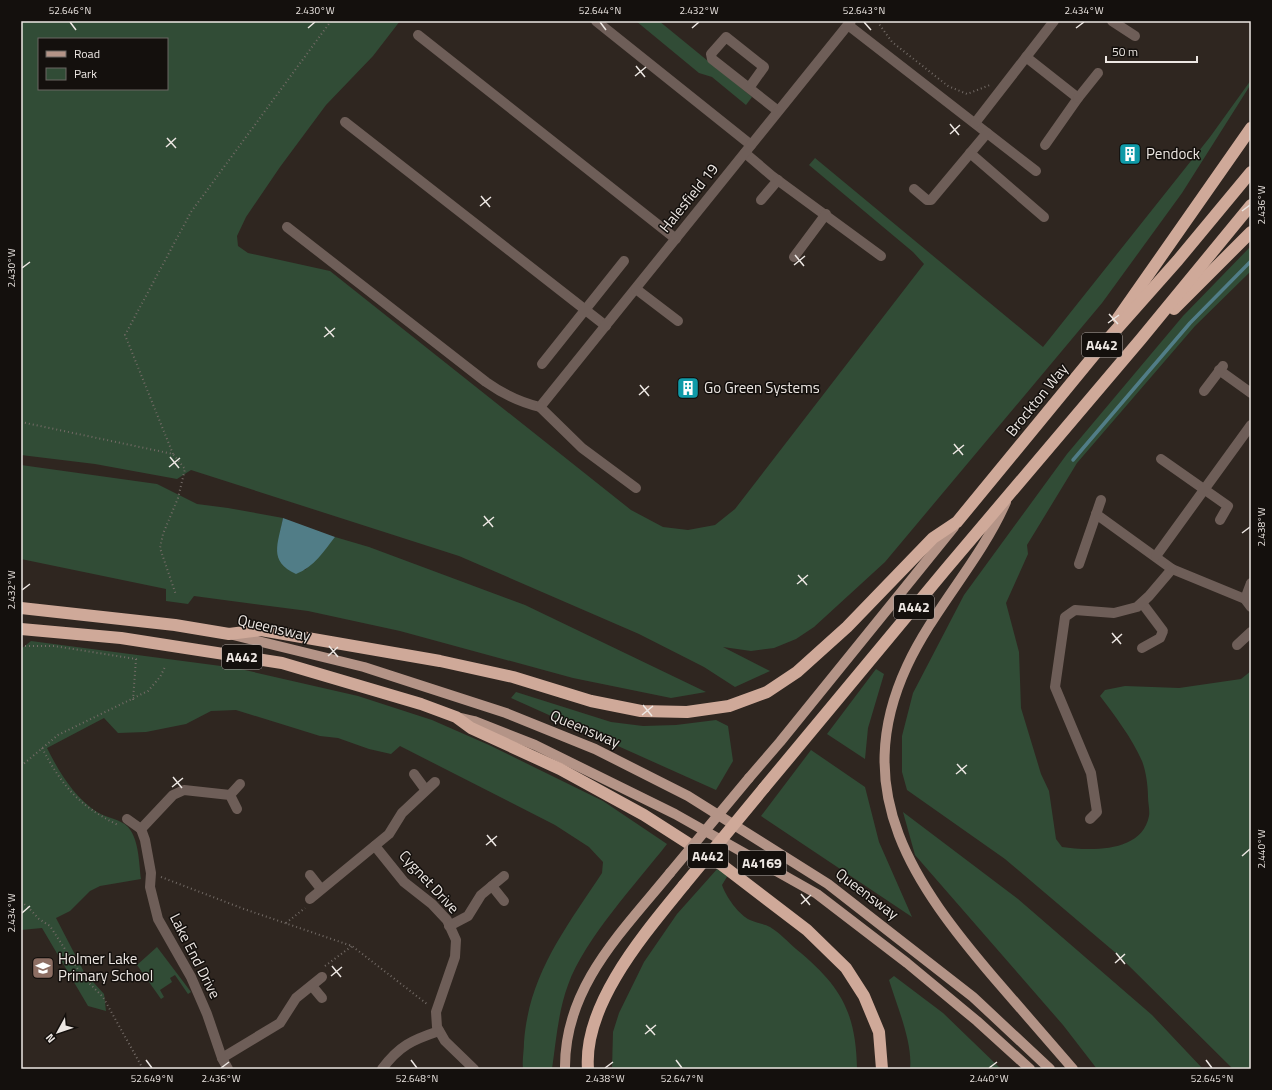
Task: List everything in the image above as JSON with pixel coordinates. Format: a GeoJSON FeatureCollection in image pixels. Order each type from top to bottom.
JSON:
{"type":"FeatureCollection","features":[{"type":"Feature","properties":{"kind":"highway","name":"A442"},"geometry":{"type":"LineString","coordinates":[[1100,348],[1126,306],[1251,128]]}},
{"type":"Feature","properties":{"kind":"highway","name":"Brockton Way"},"geometry":{"type":"LineString","coordinates":[[957,522],[1100,348],[1178,260],[1251,172]]}},
{"type":"Feature","properties":{"kind":"highway","name":"A442"},"geometry":{"type":"LineString","coordinates":[[588,1069],[592,1033],[603,999],[627,958],[650,926],[1010,494],[1142,339],[1251,204]]}},
{"type":"Feature","properties":{"kind":"highway","name":"A442"},"geometry":{"type":"LineString","coordinates":[[1142,339],[1251,232]]}},
{"type":"Feature","properties":{"kind":"highway","name":"A442"},"geometry":{"type":"LineString","coordinates":[[230,634],[261,630],[440,661],[513,677],[591,701],[641,711],[687,712],[729,706],[767,692],[797,672],[847,628],[933,538],[957,522]]}},
{"type":"Feature","properties":{"kind":"highway","name":"Queensway"},"geometry":{"type":"LineString","coordinates":[[21,608],[175,625],[230,634]]}},
{"type":"Feature","properties":{"kind":"highway","name":"Queensway"},"geometry":{"type":"LineString","coordinates":[[21,629],[121,638],[282,663],[381,691],[456,717]]}},
{"type":"Feature","properties":{"kind":"highway","name":"A442"},"geometry":{"type":"LineString","coordinates":[[456,717],[471,728],[560,769],[644,815],[722,865],[807,930],[846,968],[864,996],[879,1032],[882,1069]]}},
{"type":"Feature","properties":{"kind":"main road"},"geometry":{"type":"LineString","coordinates":[[1010,494],[995,527],[937,613],[906,667],[889,716],[885,758],[886,784],[891,813],[901,841],[918,877],[944,916],[1073,1069]]}},
{"type":"Feature","properties":{"kind":"main road"},"geometry":{"type":"LineString","coordinates":[[565,1069],[569,1029],[578,1002],[590,975],[612,944],[807,709],[957,522]]}},
{"type":"Feature","properties":{"kind":"main road","name":"Queensway"},"geometry":{"type":"LineString","coordinates":[[230,634],[364,667],[506,714],[595,749],[688,796],[828,884],[973,997],[1050,1069]]}},
{"type":"Feature","properties":{"kind":"main road","name":"Queensway"},"geometry":{"type":"LineString","coordinates":[[456,717],[474,721],[535,745],[675,814],[817,894],[907,963],[977,1021],[1030,1069]]}},
{"type":"Feature","properties":{"kind":"street"},"geometry":{"type":"LineString","coordinates":[[596,21],[748,149],[778,180],[881,256]]}},
{"type":"Feature","properties":{"kind":"street"},"geometry":{"type":"LineString","coordinates":[[975,123],[1054,21]]}},
{"type":"Feature","properties":{"kind":"street"},"geometry":{"type":"LineString","coordinates":[[1112,21],[1135,36]]}},
{"type":"Feature","properties":{"kind":"street"},"geometry":{"type":"LineString","coordinates":[[850,23],[1036,170]]}},
{"type":"Feature","properties":{"kind":"street","name":"Halesfield 19"},"geometry":{"type":"LineString","coordinates":[[540,407],[850,23]]}},
{"type":"Feature","properties":{"kind":"street"},"geometry":{"type":"LineString","coordinates":[[418,36],[676,239]]}},
{"type":"Feature","properties":{"kind":"street"},"geometry":{"type":"LineString","coordinates":[[749,88],[764,68],[726,37],[712,54],[712,59],[778,111]]}},
{"type":"Feature","properties":{"kind":"street"},"geometry":{"type":"LineString","coordinates":[[1026,57],[1078,98]]}},
{"type":"Feature","properties":{"kind":"street"},"geometry":{"type":"LineString","coordinates":[[1045,145],[1098,72]]}},
{"type":"Feature","properties":{"kind":"street"},"geometry":{"type":"LineString","coordinates":[[345,122],[606,326]]}},
{"type":"Feature","properties":{"kind":"street"},"geometry":{"type":"LineString","coordinates":[[914,189],[927,200],[931,200],[987,132]]}},
{"type":"Feature","properties":{"kind":"street"},"geometry":{"type":"LineString","coordinates":[[970,154],[1044,217]]}},
{"type":"Feature","properties":{"kind":"street"},"geometry":{"type":"LineString","coordinates":[[761,200],[778,180]]}},
{"type":"Feature","properties":{"kind":"street"},"geometry":{"type":"LineString","coordinates":[[794,257],[826,214]]}},
{"type":"Feature","properties":{"kind":"street"},"geometry":{"type":"LineString","coordinates":[[287,227],[502,394],[520,402],[540,407],[582,448],[636,488]]}},
{"type":"Feature","properties":{"kind":"street"},"geometry":{"type":"LineString","coordinates":[[542,364],[624,261]]}},
{"type":"Feature","properties":{"kind":"street"},"geometry":{"type":"LineString","coordinates":[[636,289],[678,321]]}},
{"type":"Feature","properties":{"kind":"street"},"geometry":{"type":"LineString","coordinates":[[1204,390],[1221,368],[1251,393]]}},
{"type":"Feature","properties":{"kind":"street"},"geometry":{"type":"LineString","coordinates":[[1156,556],[1251,425]]}},
{"type":"Feature","properties":{"kind":"street"},"geometry":{"type":"LineString","coordinates":[[1161,459],[1228,506],[1220,520]]}},
{"type":"Feature","properties":{"kind":"street"},"geometry":{"type":"LineString","coordinates":[[1079,564],[1101,500]]}},
{"type":"Feature","properties":{"kind":"street"},"geometry":{"type":"LineString","coordinates":[[1096,514],[1172,569],[1248,603],[1251,583]]}},
{"type":"Feature","properties":{"kind":"street"},"geometry":{"type":"LineString","coordinates":[[1090,819],[1097,812],[1091,773],[1055,687],[1065,617],[1075,610],[1114,613],[1137,607],[1172,569]]}},
{"type":"Feature","properties":{"kind":"street"},"geometry":{"type":"LineString","coordinates":[[1142,603],[1163,631],[1160,638],[1142,648]]}},
{"type":"Feature","properties":{"kind":"street"},"geometry":{"type":"LineString","coordinates":[[1237,645],[1251,632]]}},
{"type":"Feature","properties":{"kind":"street"},"geometry":{"type":"LineString","coordinates":[[414,774],[425,789]]}},
{"type":"Feature","properties":{"kind":"street"},"geometry":{"type":"LineString","coordinates":[[310,899],[389,834],[402,813],[425,789],[435,782]]}},
{"type":"Feature","properties":{"kind":"street"},"geometry":{"type":"LineString","coordinates":[[230,795],[240,784]]}},
{"type":"Feature","properties":{"kind":"street"},"geometry":{"type":"LineString","coordinates":[[123,823],[141,830],[174,795],[184,790],[230,795]]}},
{"type":"Feature","properties":{"kind":"street"},"geometry":{"type":"LineString","coordinates":[[230,795],[237,809]]}},
{"type":"Feature","properties":{"kind":"street","name":"Lake End Drive"},"geometry":{"type":"LineString","coordinates":[[141,830],[151,873],[150,887],[158,919],[191,977],[207,1014],[222,1058],[228,1069]]}},
{"type":"Feature","properties":{"kind":"street","name":"Cygnet Drive"},"geometry":{"type":"LineString","coordinates":[[375,846],[404,882],[432,904],[447,920],[456,940],[455,957],[436,1012],[437,1027],[445,1041],[474,1069]]}},
{"type":"Feature","properties":{"kind":"street"},"geometry":{"type":"LineString","coordinates":[[310,875],[321,889]]}},
{"type":"Feature","properties":{"kind":"street"},"geometry":{"type":"LineString","coordinates":[[449,926],[468,916],[481,895],[504,876]]}},
{"type":"Feature","properties":{"kind":"street"},"geometry":{"type":"LineString","coordinates":[[492,886],[504,901]]}},
{"type":"Feature","properties":{"kind":"street"},"geometry":{"type":"LineString","coordinates":[[222,1058],[280,1023],[296,998],[322,977]]}},
{"type":"Feature","properties":{"kind":"street"},"geometry":{"type":"LineString","coordinates":[[312,986],[322,998]]}},
{"type":"Feature","properties":{"kind":"street"},"geometry":{"type":"LineString","coordinates":[[382,1069],[394,1054],[415,1039],[439,1031]]}},
{"type":"Feature","properties":{"kind":"path"},"geometry":{"type":"LineString","coordinates":[[176,595],[160,548],[178,498],[185,469],[174,454],[125,335],[191,212],[331,21]]}},
{"type":"Feature","properties":{"kind":"path"},"geometry":{"type":"LineString","coordinates":[[880,21],[879,24],[892,42],[948,86],[967,94],[993,84]]}},
{"type":"Feature","properties":{"kind":"path"},"geometry":{"type":"LineString","coordinates":[[21,422],[174,454]]}},
{"type":"Feature","properties":{"kind":"path"},"geometry":{"type":"LineString","coordinates":[[21,646],[54,646],[136,659],[133,700]]}},
{"type":"Feature","properties":{"kind":"path"},"geometry":{"type":"LineString","coordinates":[[21,766],[58,735],[103,712],[133,700],[148,691],[160,677],[165,667]]}},
{"type":"Feature","properties":{"kind":"path"},"geometry":{"type":"LineString","coordinates":[[42,748],[56,773],[75,796],[94,813],[123,823]]}},
{"type":"Feature","properties":{"kind":"path"},"geometry":{"type":"LineString","coordinates":[[151,873],[352,946],[436,1012]]}},
{"type":"Feature","properties":{"kind":"path"},"geometry":{"type":"LineString","coordinates":[[286,923],[307,906],[310,899]]}},
{"type":"Feature","properties":{"kind":"path"},"geometry":{"type":"LineString","coordinates":[[21,902],[27,906],[39,919],[50,926],[83,977],[103,997],[144,1069]]}},
{"type":"Feature","properties":{"kind":"path"},"geometry":{"type":"LineString","coordinates":[[322,977],[325,966],[352,946]]}},
{"type":"Feature","properties":{"kind":"green space"},"geometry":{"type":"Polygon","coordinates":[[[21,21],[400,21],[373,56],[326,105],[280,167],[246,217],[237,236],[238,246],[248,253],[330,271],[631,510],[663,527],[688,530],[715,525],[735,509],[924,264],[913,252],[809,165],[815,158],[1043,347],[1210,137],[1251,80],[1251,84],[1182,193],[1102,303],[885,562],[814,627],[796,639],[774,648],[751,651],[723,647],[770,671],[735,687],[704,667],[639,634],[459,556],[191,470],[177,479],[95,464],[21,455],[21,21]]]}},
{"type":"Feature","properties":{"kind":"green space"},"geometry":{"type":"Polygon","coordinates":[[[636,21],[659,21],[752,97],[746,105],[712,77],[699,73],[636,21]]]}},
{"type":"Feature","properties":{"kind":"green space"},"geometry":{"type":"Polygon","coordinates":[[[1251,246],[1251,271],[1195,326],[1077,463],[1027,545],[1028,554],[1006,603],[1019,652],[1021,708],[1041,774],[1049,791],[1056,839],[1062,847],[1100,849],[1126,843],[1136,837],[1144,828],[1149,816],[1146,774],[1143,765],[1138,752],[1100,696],[1105,690],[1125,686],[1179,688],[1241,679],[1251,671],[1251,1069],[1233,1069],[1117,954],[1005,859],[907,790],[902,772],[902,736],[913,693],[964,595],[1067,454],[1183,316],[1251,246]]]}},
{"type":"Feature","properties":{"kind":"green space"},"geometry":{"type":"Polygon","coordinates":[[[21,465],[157,484],[197,504],[283,518],[277,550],[305,570],[335,537],[369,547],[525,605],[706,692],[671,698],[573,678],[400,631],[308,611],[194,596],[188,604],[166,601],[166,589],[21,559],[21,465]]]}},
{"type":"Feature","properties":{"kind":"green space"},"geometry":{"type":"Polygon","coordinates":[[[31,641],[236,668],[358,696],[432,720],[489,745],[603,801],[667,844],[612,912],[586,949],[576,967],[568,985],[562,1006],[552,1069],[523,1069],[527,1017],[541,973],[575,913],[602,873],[603,862],[589,847],[555,825],[400,746],[391,754],[369,749],[338,738],[320,736],[236,710],[211,711],[186,724],[146,732],[118,733],[104,718],[47,748],[62,775],[81,799],[97,812],[121,822],[128,827],[132,832],[138,852],[141,879],[100,886],[90,891],[70,911],[56,918],[84,972],[104,994],[106,1011],[88,1006],[42,928],[21,930],[21,649],[31,641]]]}},
{"type":"Feature","properties":{"kind":"green space"},"geometry":{"type":"Polygon","coordinates":[[[876,669],[884,674],[868,728],[865,759],[827,734],[876,669]]]}},
{"type":"Feature","properties":{"kind":"green space"},"geometry":{"type":"Polygon","coordinates":[[[516,692],[611,722],[643,726],[676,725],[716,720],[728,726],[733,761],[716,790],[511,698],[516,692]]]}},
{"type":"Feature","properties":{"kind":"green space"},"geometry":{"type":"Polygon","coordinates":[[[811,750],[865,787],[879,842],[912,917],[761,816],[811,750]]]}},
{"type":"Feature","properties":{"kind":"green space"},"geometry":{"type":"Polygon","coordinates":[[[903,812],[1018,899],[1152,1015],[1203,1069],[1097,1069],[1063,1025],[915,855],[903,812]]]}},
{"type":"Feature","properties":{"kind":"green space"},"geometry":{"type":"Polygon","coordinates":[[[718,868],[728,875],[722,885],[737,910],[746,918],[768,926],[777,932],[811,962],[834,987],[843,1001],[849,1015],[856,1049],[857,1069],[612,1069],[613,1032],[619,1013],[644,962],[677,914],[718,868]]]}},
{"type":"Feature","properties":{"kind":"green space"},"geometry":{"type":"Polygon","coordinates":[[[157,947],[191,992],[188,994],[175,975],[170,978],[172,982],[160,990],[164,997],[161,999],[137,965],[157,947]]]}},
{"type":"Feature","properties":{"kind":"green space"},"geometry":{"type":"Polygon","coordinates":[[[894,976],[943,1013],[1001,1069],[910,1069],[907,1036],[889,980],[894,976]]]}},
{"type":"Feature","properties":{"kind":"water"},"geometry":{"type":"Polygon","coordinates":[[[283,518],[335,537],[313,563],[296,574],[287,569],[278,557],[277,551],[283,518]]]}},
{"type":"Feature","properties":{"kind":"waterway"},"geometry":{"type":"LineString","coordinates":[[1073,460],[1190,323],[1251,261]]}},
{"type":"Feature","properties":{"kind":"place","name":"Pendock"},"geometry":{"type":"Point","coordinates":[1130,154]}},
{"type":"Feature","properties":{"kind":"place","name":"Go Green Systems"},"geometry":{"type":"Point","coordinates":[688,388]}},
{"type":"Feature","properties":{"kind":"place","name":"Holmer Lake Primary School"},"geometry":{"type":"Point","coordinates":[43,968]}}]}
